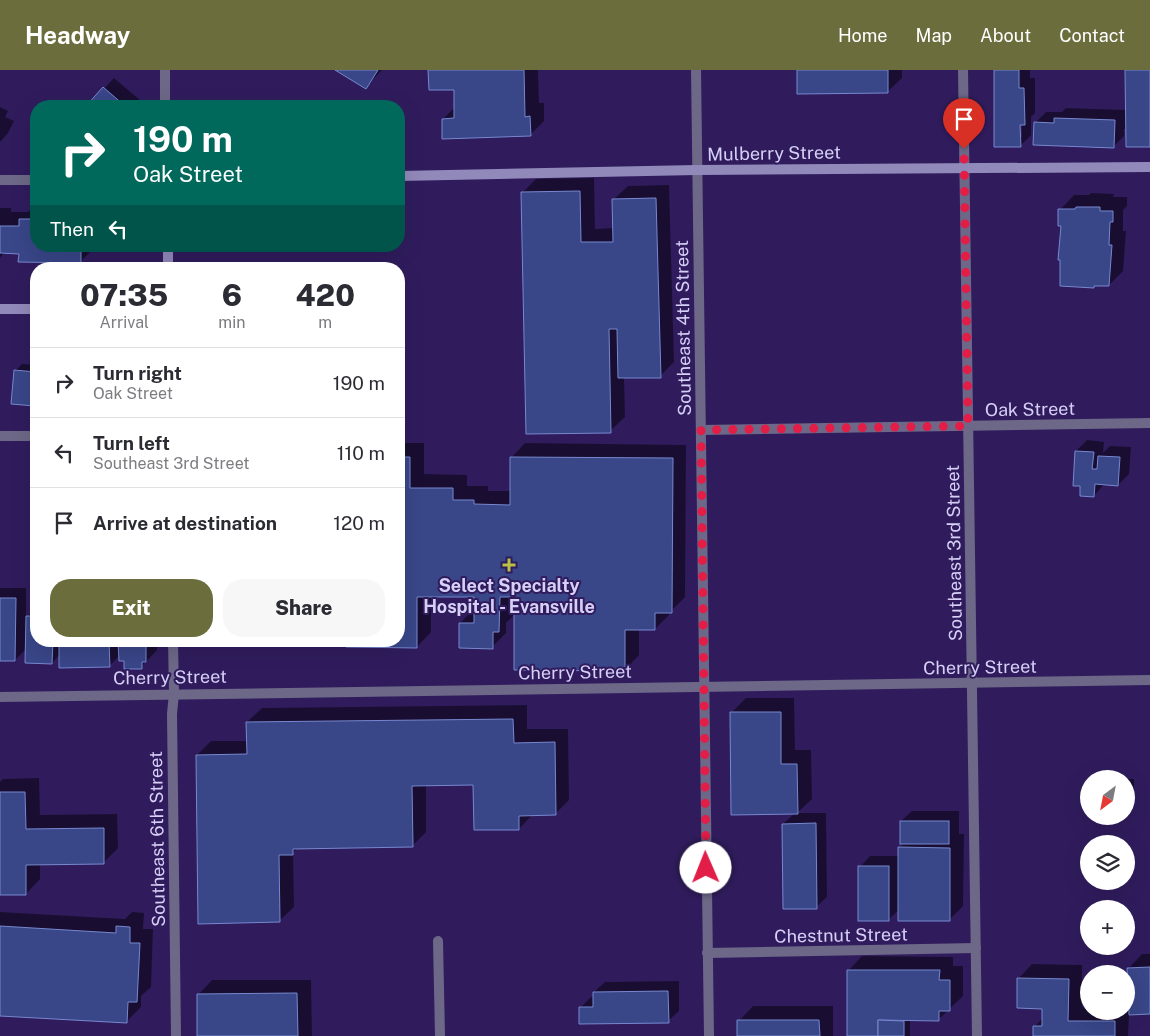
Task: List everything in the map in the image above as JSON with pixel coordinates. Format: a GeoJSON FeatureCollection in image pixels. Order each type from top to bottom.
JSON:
{"type":"FeatureCollection","features":[{"type":"Feature","properties":{"kind":"street"},"geometry":{"type":"LineString","coordinates":[[165,70],[165,100]]}},
{"type":"Feature","properties":{"kind":"street","name":"Southeast 4th Street"},"geometry":{"type":"LineString","coordinates":[[696,70],[709,1036]]}},
{"type":"Feature","properties":{"kind":"street","name":"Southeast 3rd Street"},"geometry":{"type":"LineString","coordinates":[[963,70],[977,1036]]}},
{"type":"Feature","properties":{"kind":"street","name":"Mulberry Street"},"geometry":{"type":"LineString","coordinates":[[405,176],[697,170],[1150,166]]}},
{"type":"Feature","properties":{"kind":"street"},"geometry":{"type":"LineString","coordinates":[[0,180],[30,180]]}},
{"type":"Feature","properties":{"kind":"street"},"geometry":{"type":"LineString","coordinates":[[0,309],[30,309]]}},
{"type":"Feature","properties":{"kind":"street","name":"Oak Street"},"geometry":{"type":"LineString","coordinates":[[701,430],[1150,423]]}},
{"type":"Feature","properties":{"kind":"street"},"geometry":{"type":"LineString","coordinates":[[0,436],[30,436]]}},
{"type":"Feature","properties":{"kind":"street","name":"Southeast 6th Street"},"geometry":{"type":"LineString","coordinates":[[173,647],[174,693],[172,714],[176,1036]]}},
{"type":"Feature","properties":{"kind":"street","name":"Cherry Street"},"geometry":{"type":"LineString","coordinates":[[0,696],[972,684],[1150,680]]}},
{"type":"Feature","properties":{"kind":"street"},"geometry":{"type":"LineString","coordinates":[[438,941],[440,1036]]}},
{"type":"Feature","properties":{"kind":"street","name":"Chestnut Street"},"geometry":{"type":"LineString","coordinates":[[707,953],[976,948]]}},
{"type":"Feature","properties":{"kind":"building"},"geometry":{"type":"Polygon","coordinates":[[[335,70],[378,70],[366,89],[335,70]]]}},
{"type":"Feature","properties":{"kind":"building"},"geometry":{"type":"Polygon","coordinates":[[[428,70],[524,70],[525,117],[530,116],[531,136],[442,139],[442,119],[454,118],[454,90],[429,90],[428,70]]]}},
{"type":"Feature","properties":{"kind":"building"},"geometry":{"type":"Polygon","coordinates":[[[797,70],[888,70],[888,93],[797,94],[797,70]]]}},
{"type":"Feature","properties":{"kind":"building"},"geometry":{"type":"Polygon","coordinates":[[[994,70],[1019,70],[1019,88],[1024,88],[1025,125],[1020,125],[1021,147],[994,147],[994,70]]]}},
{"type":"Feature","properties":{"kind":"building"},"geometry":{"type":"Polygon","coordinates":[[[1125,70],[1150,70],[1150,147],[1126,147],[1125,70]]]}},
{"type":"Feature","properties":{"kind":"building"},"geometry":{"type":"Polygon","coordinates":[[[103,87],[118,100],[91,100],[103,87]]]}},
{"type":"Feature","properties":{"kind":"building"},"geometry":{"type":"Polygon","coordinates":[[[1054,118],[1115,120],[1114,148],[1033,145],[1034,122],[1054,123],[1054,118]]]}},
{"type":"Feature","properties":{"kind":"building"},"geometry":{"type":"Polygon","coordinates":[[[580,191],[581,242],[613,242],[612,199],[656,198],[661,378],[618,378],[617,329],[609,329],[611,433],[526,434],[521,192],[580,191]]]}},
{"type":"Feature","properties":{"kind":"building"},"geometry":{"type":"Polygon","coordinates":[[[1076,207],[1100,207],[1100,211],[1113,211],[1113,222],[1110,222],[1109,245],[1112,245],[1109,286],[1094,286],[1094,288],[1060,286],[1060,260],[1058,260],[1061,226],[1058,226],[1058,209],[1075,209],[1076,207]]]}},
{"type":"Feature","properties":{"kind":"building"},"geometry":{"type":"Polygon","coordinates":[[[19,219],[30,219],[30,252],[81,252],[81,262],[18,262],[19,254],[0,253],[0,226],[19,226],[19,219]]]}},
{"type":"Feature","properties":{"kind":"building"},"geometry":{"type":"Polygon","coordinates":[[[14,370],[30,371],[30,406],[11,404],[14,370]]]}},
{"type":"Feature","properties":{"kind":"building"},"geometry":{"type":"Polygon","coordinates":[[[1075,451],[1094,452],[1092,469],[1097,469],[1098,456],[1120,457],[1118,486],[1095,484],[1094,497],[1080,496],[1080,486],[1073,486],[1075,451]]]}},
{"type":"Feature","properties":{"kind":"building"},"geometry":{"type":"Polygon","coordinates":[[[405,457],[410,457],[410,488],[453,488],[453,500],[474,500],[474,504],[510,505],[510,457],[673,458],[672,613],[655,613],[655,630],[625,630],[625,671],[514,670],[514,597],[500,597],[499,632],[493,632],[493,649],[459,648],[459,623],[474,623],[474,597],[417,597],[417,648],[346,647],[405,647],[405,457]]]}},
{"type":"Feature","properties":{"kind":"building"},"geometry":{"type":"Polygon","coordinates":[[[0,598],[16,598],[15,661],[0,661],[0,598]]]}},
{"type":"Feature","properties":{"kind":"building"},"geometry":{"type":"Polygon","coordinates":[[[26,616],[30,616],[30,647],[53,647],[52,664],[25,663],[26,616]]]}},
{"type":"Feature","properties":{"kind":"building"},"geometry":{"type":"Polygon","coordinates":[[[59,647],[109,647],[110,667],[59,668],[59,647]]]}},
{"type":"Feature","properties":{"kind":"building"},"geometry":{"type":"Polygon","coordinates":[[[118,647],[146,647],[146,662],[142,662],[142,669],[124,669],[124,661],[119,661],[118,647]]]}},
{"type":"Feature","properties":{"kind":"building"},"geometry":{"type":"Polygon","coordinates":[[[730,712],[781,712],[781,764],[797,764],[798,814],[731,815],[730,712]]]}},
{"type":"Feature","properties":{"kind":"building"},"geometry":{"type":"Polygon","coordinates":[[[513,719],[514,743],[555,742],[556,815],[519,816],[519,830],[474,830],[473,785],[412,786],[413,847],[293,849],[293,855],[279,855],[280,922],[198,924],[196,755],[247,754],[246,722],[513,719]]]}},
{"type":"Feature","properties":{"kind":"building"},"geometry":{"type":"Polygon","coordinates":[[[0,792],[25,792],[26,829],[104,828],[104,864],[26,865],[26,895],[0,895],[0,792]]]}},
{"type":"Feature","properties":{"kind":"building"},"geometry":{"type":"Polygon","coordinates":[[[900,821],[949,821],[949,844],[900,844],[900,821]]]}},
{"type":"Feature","properties":{"kind":"building"},"geometry":{"type":"Polygon","coordinates":[[[816,823],[817,909],[783,909],[782,824],[816,823]]]}},
{"type":"Feature","properties":{"kind":"building"},"geometry":{"type":"Polygon","coordinates":[[[898,847],[950,848],[950,921],[898,921],[898,847]]]}},
{"type":"Feature","properties":{"kind":"building"},"geometry":{"type":"Polygon","coordinates":[[[858,866],[889,866],[889,921],[858,921],[858,866]]]}},
{"type":"Feature","properties":{"kind":"building"},"geometry":{"type":"Polygon","coordinates":[[[0,926],[116,933],[116,926],[130,927],[130,943],[140,943],[137,1002],[128,1002],[127,1023],[0,1016],[0,926]]]}},
{"type":"Feature","properties":{"kind":"building"},"geometry":{"type":"Polygon","coordinates":[[[1150,967],[1150,1014],[1135,1015],[1135,968],[1150,967]]]}},
{"type":"Feature","properties":{"kind":"building"},"geometry":{"type":"Polygon","coordinates":[[[847,970],[940,970],[939,980],[950,980],[950,1011],[939,1011],[939,1021],[878,1020],[878,1036],[847,1036],[847,970]]]}},
{"type":"Feature","properties":{"kind":"building"},"geometry":{"type":"Polygon","coordinates":[[[1017,978],[1069,979],[1068,1021],[1115,1021],[1115,1036],[1033,1036],[1033,1026],[1042,1026],[1042,1009],[1017,1008],[1017,978]]]}},
{"type":"Feature","properties":{"kind":"building"},"geometry":{"type":"Polygon","coordinates":[[[668,991],[669,1023],[579,1024],[579,1007],[593,1007],[593,992],[668,991]]]}},
{"type":"Feature","properties":{"kind":"building"},"geometry":{"type":"Polygon","coordinates":[[[297,993],[298,1036],[197,1036],[197,994],[297,993]]]}},
{"type":"Feature","properties":{"kind":"building"},"geometry":{"type":"Polygon","coordinates":[[[737,1020],[819,1020],[820,1036],[737,1036],[737,1020]]]}},
{"type":"Feature","properties":{"kind":"building"},"geometry":{"type":"Polygon","coordinates":[[[878,1020],[904,1021],[904,1036],[878,1036],[878,1020]]]}},
{"type":"Feature","properties":{"kind":"place","name":"Select Specialty Hospital - Evansville"},"geometry":{"type":"Point","coordinates":[509,565]}},
{"type":"Feature","properties":{"kind":"route"},"geometry":{"type":"LineString","coordinates":[[706,868],[701,430],[968,426],[964,149]]}}]}
